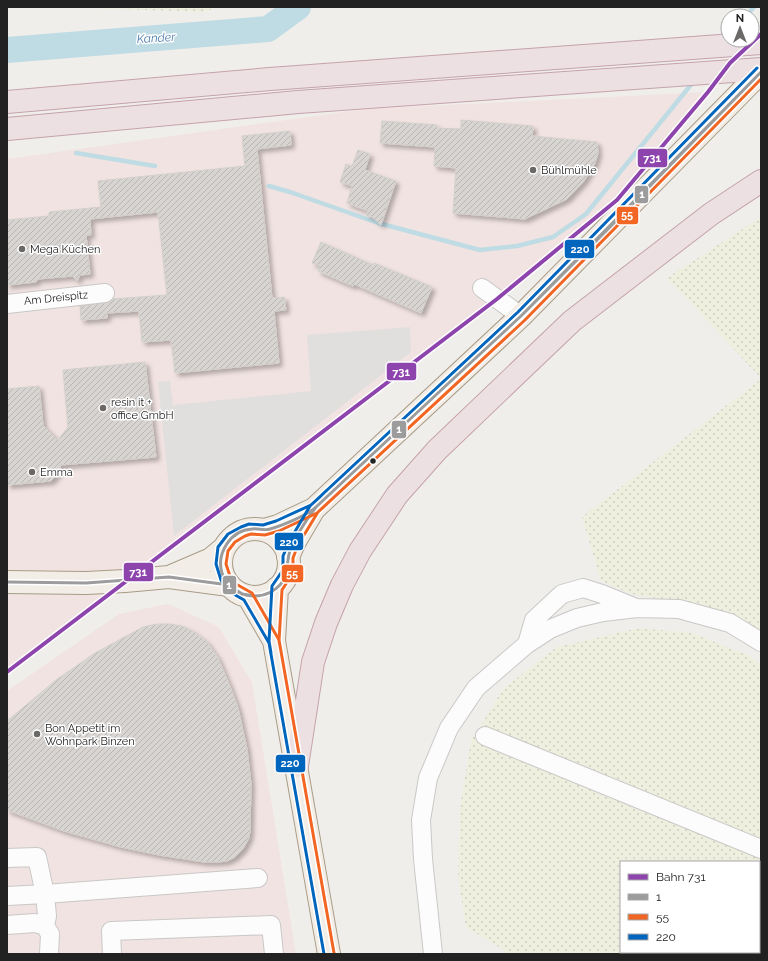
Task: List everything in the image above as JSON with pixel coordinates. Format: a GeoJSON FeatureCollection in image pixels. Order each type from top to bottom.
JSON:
{"type":"FeatureCollection","features":[{"type":"Feature","properties":{"kind":"highway"},"geometry":{"type":"LineString","coordinates":[[7,102],[270,79],[761,43]]}},
{"type":"Feature","properties":{"kind":"highway"},"geometry":{"type":"LineString","coordinates":[[7,129],[298,102],[761,68]]}},
{"type":"Feature","properties":{"kind":"highway"},"geometry":{"type":"LineString","coordinates":[[297,766],[313,662],[326,623],[342,585],[360,551],[397,495],[437,450],[572,321],[711,214],[761,180]]}},
{"type":"Feature","properties":{"kind":"main road"},"geometry":{"type":"LineString","coordinates":[[288,556],[314,509],[521,316],[761,72]]}},
{"type":"Feature","properties":{"kind":"main road"},"geometry":{"type":"LineString","coordinates":[[264,530],[278,526],[314,509]]}},
{"type":"Feature","properties":{"kind":"main road"},"geometry":{"type":"LineString","coordinates":[[250,529],[264,530],[270,532],[284,545],[288,556],[288,571],[277,588],[263,595],[248,596],[238,592],[229,585],[222,572],[221,556],[227,543],[237,534],[250,529]]}},
{"type":"Feature","properties":{"kind":"main road"},"geometry":{"type":"LineString","coordinates":[[169,577],[211,559],[224,549]]}},
{"type":"Feature","properties":{"kind":"main road"},"geometry":{"type":"LineString","coordinates":[[7,582],[86,584],[169,577],[229,585]]}},
{"type":"Feature","properties":{"kind":"main road"},"geometry":{"type":"LineString","coordinates":[[277,588],[274,641],[329,954]]}},
{"type":"Feature","properties":{"kind":"main road"},"geometry":{"type":"LineString","coordinates":[[248,596],[274,641]]}},
{"type":"Feature","properties":{"kind":"street"},"geometry":{"type":"LineString","coordinates":[[482,288],[521,316]]}},
{"type":"Feature","properties":{"kind":"street","name":"Am Dreispitz"},"geometry":{"type":"LineString","coordinates":[[7,304],[105,293]]}},
{"type":"Feature","properties":{"kind":"street"},"geometry":{"type":"LineString","coordinates":[[527,644],[534,620],[562,594],[583,588],[637,608]]}},
{"type":"Feature","properties":{"kind":"street"},"geometry":{"type":"LineString","coordinates":[[433,954],[423,859],[421,820],[428,778],[449,728],[476,688],[527,644],[550,629],[577,618],[603,612],[637,608],[680,610],[730,623],[761,642]]}},
{"type":"Feature","properties":{"kind":"street"},"geometry":{"type":"LineString","coordinates":[[485,736],[761,849]]}},
{"type":"Feature","properties":{"kind":"street"},"geometry":{"type":"LineString","coordinates":[[7,858],[38,857],[45,894],[47,916],[45,926]]}},
{"type":"Feature","properties":{"kind":"street"},"geometry":{"type":"LineString","coordinates":[[7,896],[258,878]]}},
{"type":"Feature","properties":{"kind":"street"},"geometry":{"type":"LineString","coordinates":[[7,925],[35,923],[45,926],[50,934],[49,954]]}},
{"type":"Feature","properties":{"kind":"street"},"geometry":{"type":"LineString","coordinates":[[112,954],[111,931],[271,925],[274,954]]}},
{"type":"Feature","properties":{"kind":"shaded area"},"geometry":{"type":"Polygon","coordinates":[[[708,92],[617,200],[497,299],[7,672],[7,159],[365,109],[708,92]]]}},
{"type":"Feature","properties":{"kind":"shaded area"},"geometry":{"type":"Polygon","coordinates":[[[410,327],[411,352],[174,536],[158,382],[170,381],[173,405],[311,391],[307,335],[410,327]]]}},
{"type":"Feature","properties":{"kind":"shaded area"},"geometry":{"type":"Polygon","coordinates":[[[168,604],[219,627],[252,683],[296,954],[7,954],[7,691],[119,614],[168,604]]]}},
{"type":"Feature","properties":{"kind":"green space"},"geometry":{"type":"Polygon","coordinates":[[[58,7],[219,7],[203,12],[58,7]]]}},
{"type":"Feature","properties":{"kind":"green space"},"geometry":{"type":"Polygon","coordinates":[[[761,217],[761,378],[667,278],[761,217]]]}},
{"type":"Feature","properties":{"kind":"green space"},"geometry":{"type":"Polygon","coordinates":[[[761,379],[761,633],[721,610],[631,594],[601,581],[582,517],[761,379]]]}},
{"type":"Feature","properties":{"kind":"green space"},"geometry":{"type":"Polygon","coordinates":[[[639,628],[692,633],[750,656],[761,665],[761,954],[511,954],[466,927],[458,876],[460,808],[471,741],[503,689],[557,647],[639,628]]]}},
{"type":"Feature","properties":{"kind":"building","name":"Bühlmühle"},"geometry":{"type":"Polygon","coordinates":[[[461,120],[533,126],[532,136],[597,142],[598,153],[595,163],[584,181],[567,199],[525,219],[453,213],[456,168],[434,166],[435,147],[380,143],[382,121],[437,125],[437,128],[461,129],[461,120]]]}},
{"type":"Feature","properties":{"kind":"building"},"geometry":{"type":"Polygon","coordinates":[[[290,131],[291,145],[257,149],[272,298],[284,297],[286,310],[274,311],[279,363],[175,373],[171,340],[142,342],[139,311],[107,313],[107,318],[81,320],[80,306],[106,303],[113,299],[167,295],[158,212],[90,219],[91,235],[86,235],[90,274],[80,275],[77,281],[73,276],[38,279],[36,282],[7,285],[7,220],[49,216],[49,212],[101,207],[98,181],[245,166],[242,136],[290,131]]]}},
{"type":"Feature","properties":{"kind":"building"},"geometry":{"type":"Polygon","coordinates":[[[358,150],[370,154],[365,170],[396,181],[381,225],[371,216],[366,215],[368,211],[347,203],[352,186],[340,182],[346,164],[352,166],[358,150]]]}},
{"type":"Feature","properties":{"kind":"building"},"geometry":{"type":"Polygon","coordinates":[[[321,242],[373,265],[374,263],[432,287],[421,313],[354,284],[353,286],[318,271],[320,266],[312,263],[321,242]]]}},
{"type":"Feature","properties":{"kind":"building"},"geometry":{"type":"Polygon","coordinates":[[[145,362],[156,457],[60,465],[61,470],[51,481],[7,485],[7,389],[39,386],[43,425],[58,440],[68,427],[63,370],[145,362]]]}},
{"type":"Feature","properties":{"kind":"building"},"geometry":{"type":"Polygon","coordinates":[[[157,624],[182,626],[193,631],[207,642],[218,658],[238,708],[247,749],[251,784],[250,831],[249,838],[243,849],[235,857],[227,861],[204,862],[121,847],[64,831],[7,810],[7,721],[56,680],[95,653],[143,627],[157,624]]]}},
{"type":"Feature","properties":{"kind":"waterway","name":"Kander"},"geometry":{"type":"LineString","coordinates":[[7,50],[268,29],[298,7]]}},
{"type":"Feature","properties":{"kind":"waterway"},"geometry":{"type":"LineString","coordinates":[[269,186],[378,223],[480,250],[517,246],[553,237],[586,214],[694,81]]}},
{"type":"Feature","properties":{"kind":"waterway"},"geometry":{"type":"LineString","coordinates":[[76,153],[155,166]]}},
{"type":"Feature","properties":{"kind":"rail line","name":"731"},"geometry":{"type":"LineString","coordinates":[[7,672],[497,299],[617,200],[708,92],[730,63],[761,34]]}},
{"type":"Feature","properties":{"kind":"transit line","name":"220"},"geometry":{"type":"LineString","coordinates":[[324,954],[269,643],[244,600],[230,592],[221,580],[216,564],[218,547],[228,534],[241,527],[249,524],[263,525],[276,521],[311,505],[518,312],[757,68]]}},
{"type":"Feature","properties":{"kind":"transit line","name":"1"},"geometry":{"type":"LineString","coordinates":[[761,72],[611,226],[521,316],[761,72]]}},
{"type":"Feature","properties":{"kind":"transit line","name":"55"},"geometry":{"type":"LineString","coordinates":[[334,953],[279,640],[252,593],[236,584],[230,576],[226,564],[228,551],[235,542],[245,536],[251,534],[265,535],[279,531],[317,513],[525,320],[761,79]]}},
{"type":"Feature","properties":{"kind":"transit line","name":"1"},"geometry":{"type":"LineString","coordinates":[[438,393],[521,316]]}},
{"type":"Feature","properties":{"kind":"transit line","name":"1"},"geometry":{"type":"LineString","coordinates":[[438,393],[521,316]]}},
{"type":"Feature","properties":{"kind":"transit line","name":"1"},"geometry":{"type":"LineString","coordinates":[[316,507],[438,393]]}},
{"type":"Feature","properties":{"kind":"transit line","name":"1"},"geometry":{"type":"LineString","coordinates":[[316,507],[438,393]]}},
{"type":"Feature","properties":{"kind":"transit line","name":"220"},"geometry":{"type":"LineString","coordinates":[[271,653],[269,641],[272,586],[283,570],[283,556],[290,540],[310,506],[321,496]]}},
{"type":"Feature","properties":{"kind":"transit line","name":"55"},"geometry":{"type":"LineString","coordinates":[[281,651],[279,641],[282,590],[293,573],[293,558],[298,545],[318,512],[327,504]]}},
{"type":"Feature","properties":{"kind":"transit line","name":"1"},"geometry":{"type":"LineString","coordinates":[[316,507],[292,545],[288,557],[286,575],[283,581],[275,589],[264,595],[252,596],[238,592],[228,584],[222,573],[221,558],[223,551],[232,538],[244,530],[268,530],[301,517],[316,507]]}},
{"type":"Feature","properties":{"kind":"transit line","name":"1"},"geometry":{"type":"LineString","coordinates":[[7,582],[86,583],[169,577],[229,585],[242,594],[255,596]]}},
{"type":"Feature","properties":{"kind":"place","name":"Bühlmühle"},"geometry":{"type":"Point","coordinates":[533,170]}},
{"type":"Feature","properties":{"kind":"place","name":"Mega Küchen"},"geometry":{"type":"Point","coordinates":[22,249]}},
{"type":"Feature","properties":{"kind":"place","name":"resin it + office GmbH"},"geometry":{"type":"Point","coordinates":[103,408]}},
{"type":"Feature","properties":{"kind":"place","name":"Emma"},"geometry":{"type":"Point","coordinates":[32,472]}},
{"type":"Feature","properties":{"kind":"place","name":"Bon Appetit im Wohnpark Binzen"},"geometry":{"type":"Point","coordinates":[37,734]}}]}
